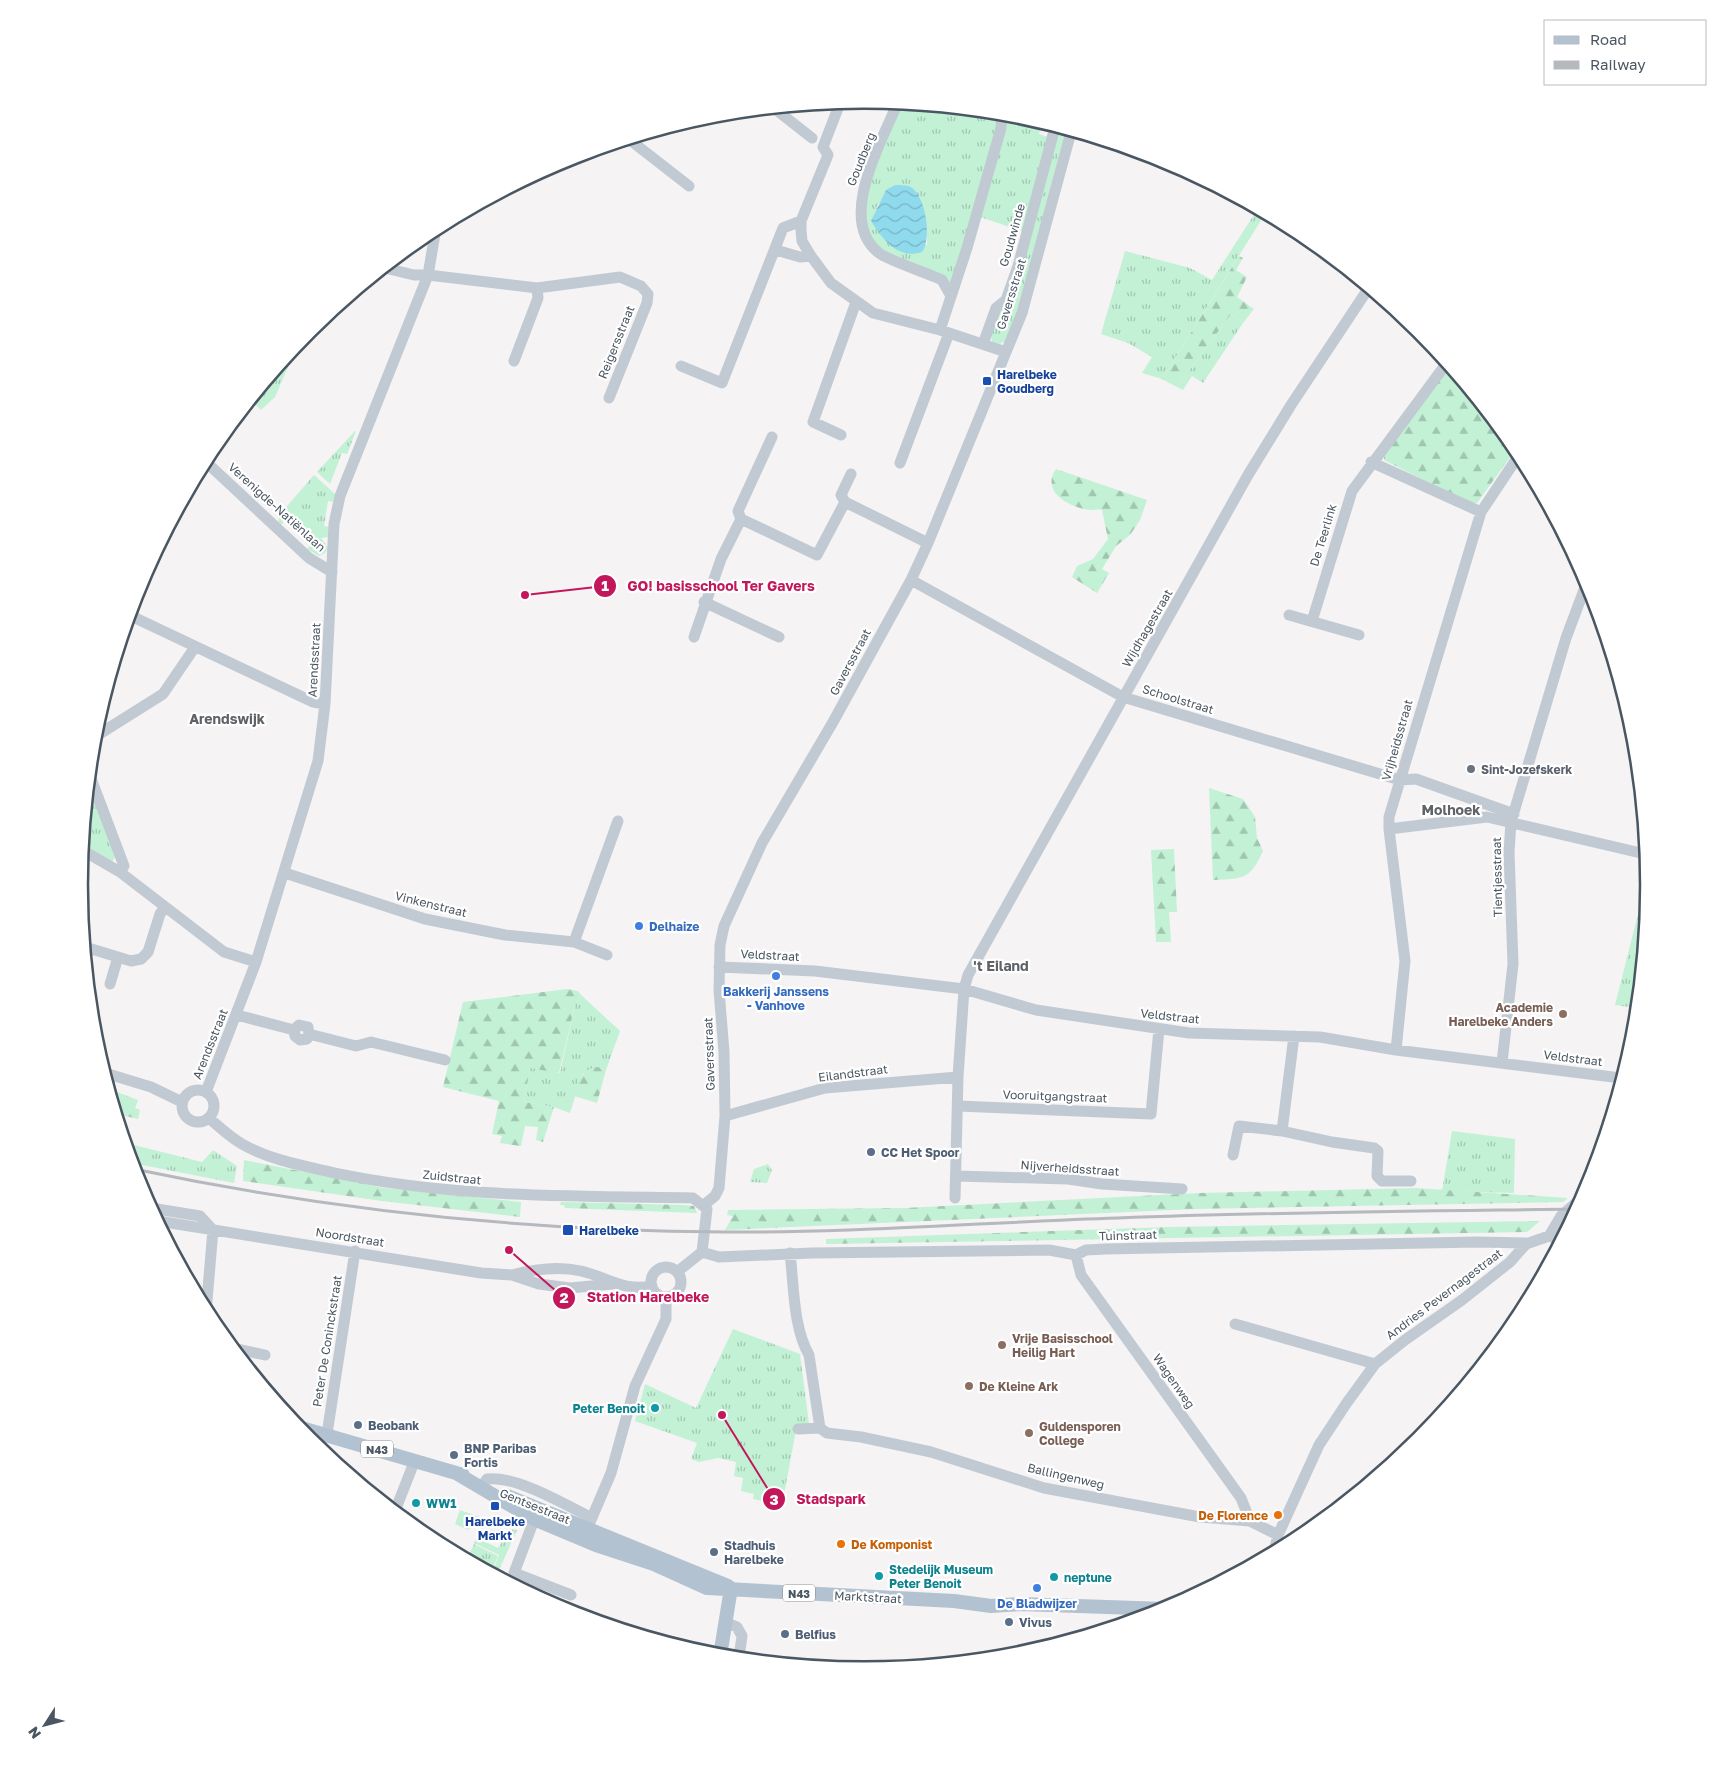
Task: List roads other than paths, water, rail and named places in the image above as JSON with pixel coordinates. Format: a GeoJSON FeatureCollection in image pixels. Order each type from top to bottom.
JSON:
{"type":"FeatureCollection","features":[{"type":"Feature","properties":{"kind":"main road","name":"Gentsestraat"},"geometry":{"type":"LineString","coordinates":[[312,1430],[456,1473],[482,1485],[569,1533]]}},
{"type":"Feature","properties":{"kind":"main road","name":"Gentsestraat"},"geometry":{"type":"LineString","coordinates":[[536,1514],[590,1522]]}},
{"type":"Feature","properties":{"kind":"main road","name":"Marktstraat"},"geometry":{"type":"LineString","coordinates":[[590,1522],[731,1588]]}},
{"type":"Feature","properties":{"kind":"main road","name":"Marktstraat"},"geometry":{"type":"LineString","coordinates":[[569,1533],[596,1545],[654,1564],[707,1588],[946,1601],[976,1605],[1020,1604],[1144,1608]]}},
{"type":"Feature","properties":{"kind":"main road"},"geometry":{"type":"LineString","coordinates":[[722,1648],[729,1623],[731,1588]]}},
{"type":"Feature","properties":{"kind":"street"},"geometry":{"type":"LineString","coordinates":[[837,110],[823,147],[828,155],[801,220],[802,241],[811,256],[831,283],[873,313],[944,332],[1006,352]]}},
{"type":"Feature","properties":{"kind":"street","name":"Goudberg"},"geometry":{"type":"LineString","coordinates":[[895,110],[861,194],[864,232],[880,254],[942,280],[951,296]]}},
{"type":"Feature","properties":{"kind":"street"},"geometry":{"type":"LineString","coordinates":[[781,114],[812,138]]}},
{"type":"Feature","properties":{"kind":"street"},"geometry":{"type":"LineString","coordinates":[[900,463],[944,332],[951,296],[973,229],[1001,122]]}},
{"type":"Feature","properties":{"kind":"street","name":"Goudwinde"},"geometry":{"type":"LineString","coordinates":[[983,344],[996,308],[1006,300],[1018,266],[1053,133]]}},
{"type":"Feature","properties":{"kind":"street","name":"Gaversstraat"},"geometry":{"type":"LineString","coordinates":[[704,1205],[715,1196],[719,1188],[725,1116],[719,967],[724,926],[762,843],[805,771],[911,580],[928,543],[1022,313],[1070,137]]}},
{"type":"Feature","properties":{"kind":"street"},"geometry":{"type":"LineString","coordinates":[[635,144],[689,186]]}},
{"type":"Feature","properties":{"kind":"street"},"geometry":{"type":"LineString","coordinates":[[681,366],[722,383],[776,250],[783,228],[801,220]]}},
{"type":"Feature","properties":{"kind":"street","name":"Arendsstraat"},"geometry":{"type":"LineString","coordinates":[[206,1092],[256,962],[318,762],[325,704],[334,524],[340,496],[428,275],[434,239]]}},
{"type":"Feature","properties":{"kind":"street"},"geometry":{"type":"LineString","coordinates":[[776,250],[800,257],[811,256]]}},
{"type":"Feature","properties":{"kind":"street","name":"Reigersstraat"},"geometry":{"type":"LineString","coordinates":[[391,269],[414,275],[537,288],[620,277],[641,286],[648,294],[647,303],[608,398]]}},
{"type":"Feature","properties":{"kind":"street"},"geometry":{"type":"LineString","coordinates":[[514,361],[538,298],[537,288]]}},
{"type":"Feature","properties":{"kind":"street","name":"Wijdhagestraat"},"geometry":{"type":"LineString","coordinates":[[964,990],[968,975],[1258,460],[1291,405],[1365,294]]}},
{"type":"Feature","properties":{"kind":"street"},"geometry":{"type":"LineString","coordinates":[[841,435],[812,422],[856,302]]}},
{"type":"Feature","properties":{"kind":"street","name":"De Teerlink"},"geometry":{"type":"LineString","coordinates":[[1312,621],[1349,497],[1371,462],[1443,368]]}},
{"type":"Feature","properties":{"kind":"street"},"geometry":{"type":"LineString","coordinates":[[694,637],[704,602],[721,559],[741,519],[738,510],[772,437]]}},
{"type":"Feature","properties":{"kind":"street"},"geometry":{"type":"LineString","coordinates":[[1371,462],[1481,512]]}},
{"type":"Feature","properties":{"kind":"street","name":"Vrijheidsstraat"},"geometry":{"type":"LineString","coordinates":[[1396,1050],[1405,962],[1389,817],[1481,512],[1514,462]]}},
{"type":"Feature","properties":{"kind":"street","name":"Verenigde-Natiënlaan"},"geometry":{"type":"LineString","coordinates":[[210,466],[309,558],[332,572]]}},
{"type":"Feature","properties":{"kind":"street"},"geometry":{"type":"LineString","coordinates":[[851,474],[841,495],[845,502],[928,543]]}},
{"type":"Feature","properties":{"kind":"street"},"geometry":{"type":"LineString","coordinates":[[741,519],[817,555],[845,502]]}},
{"type":"Feature","properties":{"kind":"street","name":"Schoolstraat"},"geometry":{"type":"LineString","coordinates":[[911,580],[1123,697],[1400,780],[1416,779],[1512,818]]}},
{"type":"Feature","properties":{"kind":"street","name":"Tientjesstraat"},"geometry":{"type":"LineString","coordinates":[[1502,1063],[1513,964],[1509,852],[1512,818],[1566,638],[1582,594]]}},
{"type":"Feature","properties":{"kind":"street"},"geometry":{"type":"LineString","coordinates":[[704,602],[779,637]]}},
{"type":"Feature","properties":{"kind":"street"},"geometry":{"type":"LineString","coordinates":[[1289,615],[1359,635]]}},
{"type":"Feature","properties":{"kind":"street"},"geometry":{"type":"LineString","coordinates":[[136,618],[313,702],[325,704]]}},
{"type":"Feature","properties":{"kind":"street"},"geometry":{"type":"LineString","coordinates":[[102,732],[163,694],[195,647]]}},
{"type":"Feature","properties":{"kind":"street"},"geometry":{"type":"LineString","coordinates":[[94,786],[124,866],[120,872]]}},
{"type":"Feature","properties":{"kind":"street"},"geometry":{"type":"LineString","coordinates":[[1389,829],[1487,817],[1512,818],[1639,852]]}},
{"type":"Feature","properties":{"kind":"street"},"geometry":{"type":"LineString","coordinates":[[574,942],[618,821]]}},
{"type":"Feature","properties":{"kind":"street"},"geometry":{"type":"LineString","coordinates":[[89,854],[120,872],[224,952],[256,962]]}},
{"type":"Feature","properties":{"kind":"street","name":"Vinkenstraat"},"geometry":{"type":"LineString","coordinates":[[285,873],[424,919],[505,935],[574,942],[607,955]]}},
{"type":"Feature","properties":{"kind":"street"},"geometry":{"type":"LineString","coordinates":[[90,949],[131,960],[141,959],[148,952],[160,914],[165,907]]}},
{"type":"Feature","properties":{"kind":"street"},"geometry":{"type":"LineString","coordinates":[[110,984],[118,957]]}},
{"type":"Feature","properties":{"kind":"street","name":"Veldstraat"},"geometry":{"type":"LineString","coordinates":[[719,967],[815,971],[964,990],[1036,1010],[1189,1033],[1320,1037],[1396,1050],[1615,1077]]}},
{"type":"Feature","properties":{"kind":"street"},"geometry":{"type":"LineString","coordinates":[[955,1198],[958,1077],[964,990]]}},
{"type":"Feature","properties":{"kind":"street"},"geometry":{"type":"LineString","coordinates":[[237,1014],[294,1030],[303,1024],[308,1028],[309,1034],[356,1046],[371,1042],[445,1060]]}},
{"type":"Feature","properties":{"kind":"street","name":"Vooruitgangstraat"},"geometry":{"type":"LineString","coordinates":[[958,1106],[1151,1114],[1159,1029]]}},
{"type":"Feature","properties":{"kind":"street"},"geometry":{"type":"LineString","coordinates":[[1282,1131],[1294,1036]]}},
{"type":"Feature","properties":{"kind":"street"},"geometry":{"type":"LineString","coordinates":[[111,1075],[151,1086],[182,1102]]}},
{"type":"Feature","properties":{"kind":"street","name":"Eilandstraat"},"geometry":{"type":"LineString","coordinates":[[725,1116],[825,1088],[958,1077]]}},
{"type":"Feature","properties":{"kind":"street"},"geometry":{"type":"LineString","coordinates":[[201,1090],[206,1092],[214,1104],[212,1114],[209,1118],[197,1123],[188,1119],[182,1110],[182,1102],[190,1091],[201,1090]]}},
{"type":"Feature","properties":{"kind":"street","name":"Zuidstraat"},"geometry":{"type":"LineString","coordinates":[[209,1118],[241,1144],[256,1151],[297,1164],[366,1179],[513,1196],[693,1198],[704,1205]]}},
{"type":"Feature","properties":{"kind":"street"},"geometry":{"type":"LineString","coordinates":[[1233,1155],[1239,1126],[1282,1131],[1332,1142],[1374,1148],[1378,1151],[1377,1176],[1382,1181],[1411,1181]]}},
{"type":"Feature","properties":{"kind":"street","name":"Nijverheidsstraat"},"geometry":{"type":"LineString","coordinates":[[956,1176],[1068,1179],[1102,1184],[1182,1189]]}},
{"type":"Feature","properties":{"kind":"street"},"geometry":{"type":"LineString","coordinates":[[677,1272],[702,1252],[707,1211],[704,1205]]}},
{"type":"Feature","properties":{"kind":"street","name":"Noordstraat"},"geometry":{"type":"LineString","coordinates":[[160,1209],[200,1216],[213,1230]]}},
{"type":"Feature","properties":{"kind":"street"},"geometry":{"type":"LineString","coordinates":[[1554,1237],[1561,1216],[1567,1210]]}},
{"type":"Feature","properties":{"kind":"street","name":"Noordstraat"},"geometry":{"type":"LineString","coordinates":[[165,1222],[481,1272],[512,1275]]}},
{"type":"Feature","properties":{"kind":"street"},"geometry":{"type":"LineString","coordinates":[[207,1299],[213,1230]]}},
{"type":"Feature","properties":{"kind":"street"},"geometry":{"type":"LineString","coordinates":[[1527,1243],[1554,1238]]}},
{"type":"Feature","properties":{"kind":"street","name":"Tuinstraat"},"geometry":{"type":"LineString","coordinates":[[702,1252],[719,1258],[790,1253],[1049,1250],[1076,1255],[1086,1250],[1105,1249],[1477,1242],[1527,1243]]}},
{"type":"Feature","properties":{"kind":"street","name":"Andries Pevernagestraat"},"geometry":{"type":"LineString","coordinates":[[1276,1541],[1319,1445],[1375,1364],[1510,1262],[1527,1243]]}},
{"type":"Feature","properties":{"kind":"street","name":"Peter De Coninckstraat"},"geometry":{"type":"LineString","coordinates":[[326,1434],[355,1252]]}},
{"type":"Feature","properties":{"kind":"street"},"geometry":{"type":"LineString","coordinates":[[790,1253],[795,1300],[803,1345],[809,1355],[820,1428]]}},
{"type":"Feature","properties":{"kind":"street","name":"Wagenweg"},"geometry":{"type":"LineString","coordinates":[[1076,1255],[1081,1274],[1242,1498],[1250,1522]]}},
{"type":"Feature","properties":{"kind":"street"},"geometry":{"type":"LineString","coordinates":[[669,1268],[677,1272],[681,1279],[680,1288],[675,1295],[666,1298],[658,1295],[652,1286],[652,1277],[660,1269],[669,1268]]}},
{"type":"Feature","properties":{"kind":"street"},"geometry":{"type":"LineString","coordinates":[[512,1275],[543,1269],[575,1270],[590,1273],[613,1284],[635,1288],[652,1286]]}},
{"type":"Feature","properties":{"kind":"street"},"geometry":{"type":"LineString","coordinates":[[512,1275],[539,1284],[570,1288],[613,1284]]}},
{"type":"Feature","properties":{"kind":"street"},"geometry":{"type":"LineString","coordinates":[[569,1533],[582,1531],[590,1522],[611,1474],[635,1386],[666,1319],[666,1298]]}},
{"type":"Feature","properties":{"kind":"street"},"geometry":{"type":"LineString","coordinates":[[1235,1324],[1375,1364]]}},
{"type":"Feature","properties":{"kind":"street"},"geometry":{"type":"LineString","coordinates":[[243,1350],[265,1355]]}},
{"type":"Feature","properties":{"kind":"street","name":"Ballingenweg"},"geometry":{"type":"LineString","coordinates":[[798,1429],[820,1428],[827,1432],[861,1436],[931,1452],[1044,1488],[1200,1517],[1250,1522],[1278,1535]]}},
{"type":"Feature","properties":{"kind":"street"},"geometry":{"type":"LineString","coordinates":[[397,1505],[415,1460]]}},
{"type":"Feature","properties":{"kind":"street","name":"Gentsestraat"},"geometry":{"type":"LineString","coordinates":[[482,1485],[487,1479],[492,1478],[531,1488],[590,1522]]}},
{"type":"Feature","properties":{"kind":"street"},"geometry":{"type":"LineString","coordinates":[[536,1514],[514,1573],[571,1594]]}},
{"type":"Feature","properties":{"kind":"street"},"geometry":{"type":"LineString","coordinates":[[729,1623],[737,1627],[742,1636],[740,1650]]}},
{"type":"Feature","properties":{"kind":"water"},"geometry":{"type":"Polygon","coordinates":[[[895,185],[911,187],[916,192],[924,209],[927,238],[922,252],[913,254],[898,250],[880,235],[871,221],[886,190],[895,185]]]}},
{"type":"Feature","properties":{"kind":"railway"},"geometry":{"type":"LineString","coordinates":[[143,1171],[281,1196],[428,1216],[576,1228],[650,1231],[823,1231],[1175,1216],[1568,1209]]}},
{"type":"Feature","properties":{"kind":"place","name":"Harelbeke Goudberg"},"geometry":{"type":"Point","coordinates":[987,381]}},
{"type":"Feature","properties":{"kind":"place","name":"GO! basisschool Ter Gavers"},"geometry":{"type":"Point","coordinates":[525,595]}},
{"type":"Feature","properties":{"kind":"place","name":"Sint-Jozefskerk"},"geometry":{"type":"Point","coordinates":[1471,769]}},
{"type":"Feature","properties":{"kind":"place","name":"Delhaize"},"geometry":{"type":"Point","coordinates":[639,926]}},
{"type":"Feature","properties":{"kind":"place","name":"Bakkerij Janssens - Vanhove"},"geometry":{"type":"Point","coordinates":[776,976]}},
{"type":"Feature","properties":{"kind":"place","name":"Academie Harelbeke Anders"},"geometry":{"type":"Point","coordinates":[1563,1014]}},
{"type":"Feature","properties":{"kind":"place","name":"CC Het Spoor"},"geometry":{"type":"Point","coordinates":[871,1152]}},
{"type":"Feature","properties":{"kind":"place","name":"Harelbeke"},"geometry":{"type":"Point","coordinates":[568,1230]}},
{"type":"Feature","properties":{"kind":"place","name":"Station Harelbeke"},"geometry":{"type":"Point","coordinates":[509,1250]}},
{"type":"Feature","properties":{"kind":"place","name":"Vrije Basisschool Heilig Hart"},"geometry":{"type":"Point","coordinates":[1002,1345]}},
{"type":"Feature","properties":{"kind":"place","name":"De Kleine Ark"},"geometry":{"type":"Point","coordinates":[969,1386]}},
{"type":"Feature","properties":{"kind":"place","name":"Peter Benoit"},"geometry":{"type":"Point","coordinates":[655,1408]}},
{"type":"Feature","properties":{"kind":"place","name":"Stadspark"},"geometry":{"type":"Point","coordinates":[722,1415]}},
{"type":"Feature","properties":{"kind":"place","name":"Beobank"},"geometry":{"type":"Point","coordinates":[358,1425]}},
{"type":"Feature","properties":{"kind":"place","name":"Guldensporen College"},"geometry":{"type":"Point","coordinates":[1029,1433]}},
{"type":"Feature","properties":{"kind":"place","name":"BNP Paribas Fortis"},"geometry":{"type":"Point","coordinates":[454,1455]}},
{"type":"Feature","properties":{"kind":"place","name":"WW1"},"geometry":{"type":"Point","coordinates":[416,1503]}},
{"type":"Feature","properties":{"kind":"place","name":"Harelbeke Markt"},"geometry":{"type":"Point","coordinates":[495,1506]}},
{"type":"Feature","properties":{"kind":"place","name":"De Florence"},"geometry":{"type":"Point","coordinates":[1278,1515]}},
{"type":"Feature","properties":{"kind":"place","name":"De Komponist"},"geometry":{"type":"Point","coordinates":[841,1544]}},
{"type":"Feature","properties":{"kind":"place","name":"Stadhuis Harelbeke"},"geometry":{"type":"Point","coordinates":[714,1552]}},
{"type":"Feature","properties":{"kind":"place","name":"Stedelijk Museum Peter Benoit"},"geometry":{"type":"Point","coordinates":[879,1576]}},
{"type":"Feature","properties":{"kind":"place","name":"neptune"},"geometry":{"type":"Point","coordinates":[1054,1577]}},
{"type":"Feature","properties":{"kind":"place","name":"De Bladwijzer"},"geometry":{"type":"Point","coordinates":[1037,1588]}},
{"type":"Feature","properties":{"kind":"place","name":"Vivus"},"geometry":{"type":"Point","coordinates":[1009,1622]}},
{"type":"Feature","properties":{"kind":"place","name":"Belfius"},"geometry":{"type":"Point","coordinates":[785,1634]}},
{"type":"Feature","properties":{"kind":"district","name":"Arendswijk"},"geometry":{"type":"Point","coordinates":[227,718]}},
{"type":"Feature","properties":{"kind":"district","name":"Molhoek"},"geometry":{"type":"Point","coordinates":[1451,809]}},
{"type":"Feature","properties":{"kind":"district","name":"'t Eiland"},"geometry":{"type":"Point","coordinates":[1001,965]}}]}
